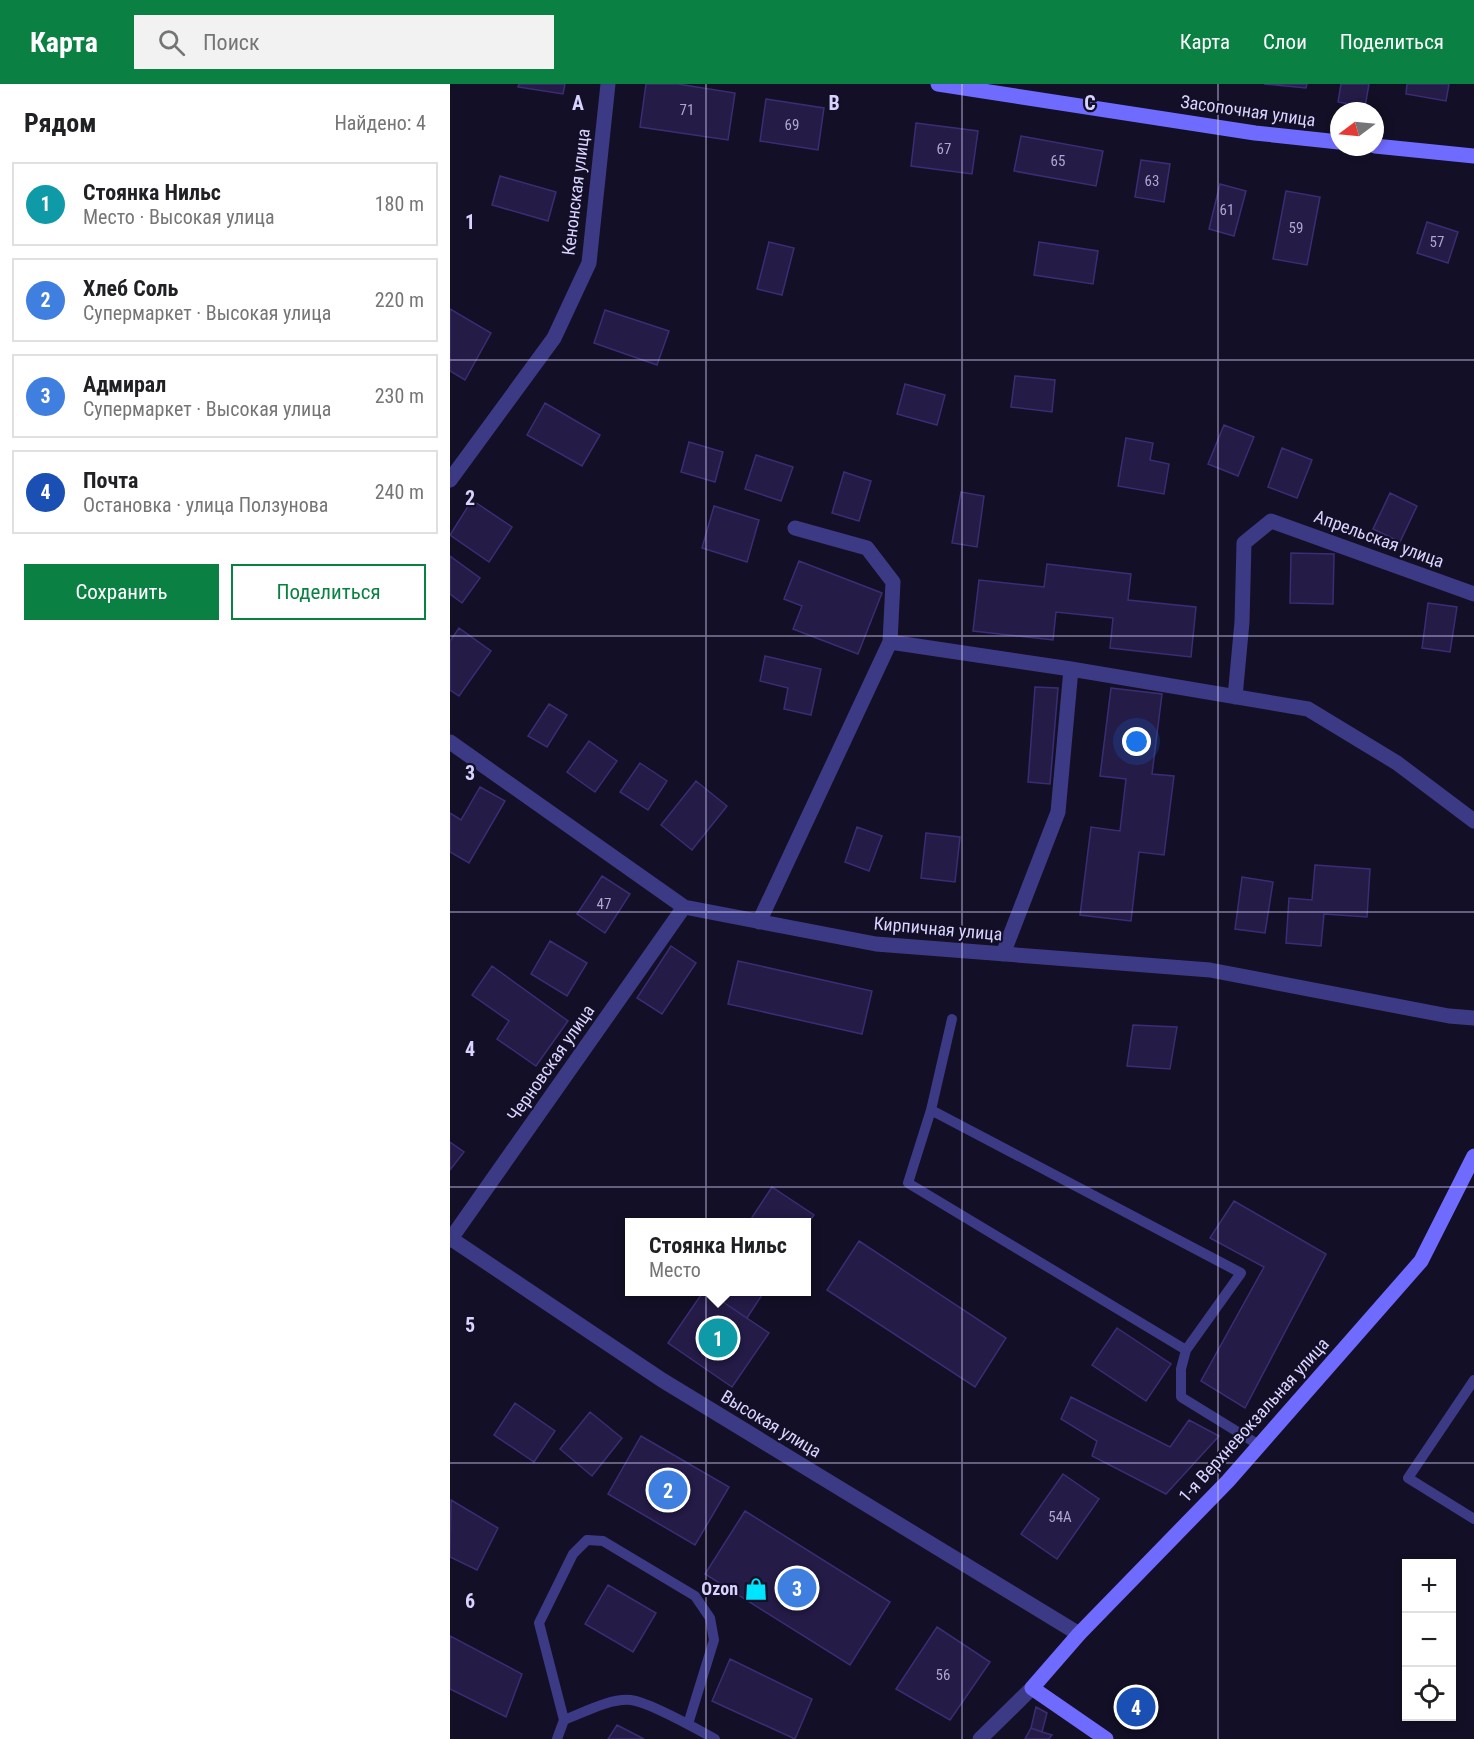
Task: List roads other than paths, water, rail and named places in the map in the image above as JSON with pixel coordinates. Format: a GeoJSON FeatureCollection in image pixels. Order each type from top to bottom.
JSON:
{"type":"FeatureCollection","features":[{"type":"Feature","properties":{"kind":"street","name":"Кенонская улица"},"geometry":{"type":"LineString","coordinates":[[450,480],[554,338],[589,263],[608,84]]}},
{"type":"Feature","properties":{"kind":"street","name":"Засопочная улица"},"geometry":{"type":"LineString","coordinates":[[938,84],[1255,133],[1330,141]]}},
{"type":"Feature","properties":{"kind":"street"},"geometry":{"type":"LineString","coordinates":[[1384,147],[1474,156]]}},
{"type":"Feature","properties":{"kind":"street","name":"Апрельская улица"},"geometry":{"type":"LineString","coordinates":[[1235,697],[1242,622],[1244,543],[1271,521],[1474,594]]}},
{"type":"Feature","properties":{"kind":"street"},"geometry":{"type":"LineString","coordinates":[[759,922],[890,642],[893,582],[867,548],[795,528]]}},
{"type":"Feature","properties":{"kind":"street"},"geometry":{"type":"LineString","coordinates":[[890,642],[1071,669],[1308,709],[1397,763],[1474,821]]}},
{"type":"Feature","properties":{"kind":"street"},"geometry":{"type":"LineString","coordinates":[[1003,954],[1058,812],[1071,669]]}},
{"type":"Feature","properties":{"kind":"street","name":"Кирпичная улица"},"geometry":{"type":"LineString","coordinates":[[450,742],[684,907],[876,944],[1210,969],[1449,1016],[1474,1018]]}},
{"type":"Feature","properties":{"kind":"street","name":"Черновская улица"},"geometry":{"type":"LineString","coordinates":[[450,1239],[684,907]]}},
{"type":"Feature","properties":{"kind":"street","name":"1-я Верхневокзальная улица"},"geometry":{"type":"LineString","coordinates":[[1032,1688],[1079,1634],[1259,1445],[1421,1262],[1474,1156]]}},
{"type":"Feature","properties":{"kind":"street","name":"Высокая улица"},"geometry":{"type":"LineString","coordinates":[[450,1239],[662,1380],[1079,1634]]}},
{"type":"Feature","properties":{"kind":"street"},"geometry":{"type":"LineString","coordinates":[[980,1739],[1032,1688],[1106,1739]]}},
{"type":"Feature","properties":{"kind":"lane"},"geometry":{"type":"LineString","coordinates":[[952,1019],[931,1110],[908,1183],[1186,1350]]}},
{"type":"Feature","properties":{"kind":"lane"},"geometry":{"type":"LineString","coordinates":[[931,1110],[1241,1273],[1186,1350],[1181,1369],[1181,1397],[1259,1445]]}},
{"type":"Feature","properties":{"kind":"lane"},"geometry":{"type":"LineString","coordinates":[[1474,1380],[1408,1478],[1474,1520]]}},
{"type":"Feature","properties":{"kind":"lane"},"geometry":{"type":"LineString","coordinates":[[557,1739],[564,1720],[539,1623],[573,1554],[587,1540],[603,1541],[695,1596],[710,1618],[714,1640],[688,1724]]}},
{"type":"Feature","properties":{"kind":"lane"},"geometry":{"type":"LineString","coordinates":[[564,1720],[613,1702],[631,1700],[688,1724],[715,1739]]}},
{"type":"Feature","properties":{"kind":"place","name":"Стоянка Нильс"},"geometry":{"type":"Point","coordinates":[718,1338]}},
{"type":"Feature","properties":{"kind":"place","name":"Хлеб Соль"},"geometry":{"type":"Point","coordinates":[668,1490]}},
{"type":"Feature","properties":{"kind":"place","name":"Адмирал"},"geometry":{"type":"Point","coordinates":[797,1588]}},
{"type":"Feature","properties":{"kind":"place","name":"Ozon"},"geometry":{"type":"Point","coordinates":[756,1589]}},
{"type":"Feature","properties":{"kind":"place","name":"Почта"},"geometry":{"type":"Point","coordinates":[1136,1707]}}]}
